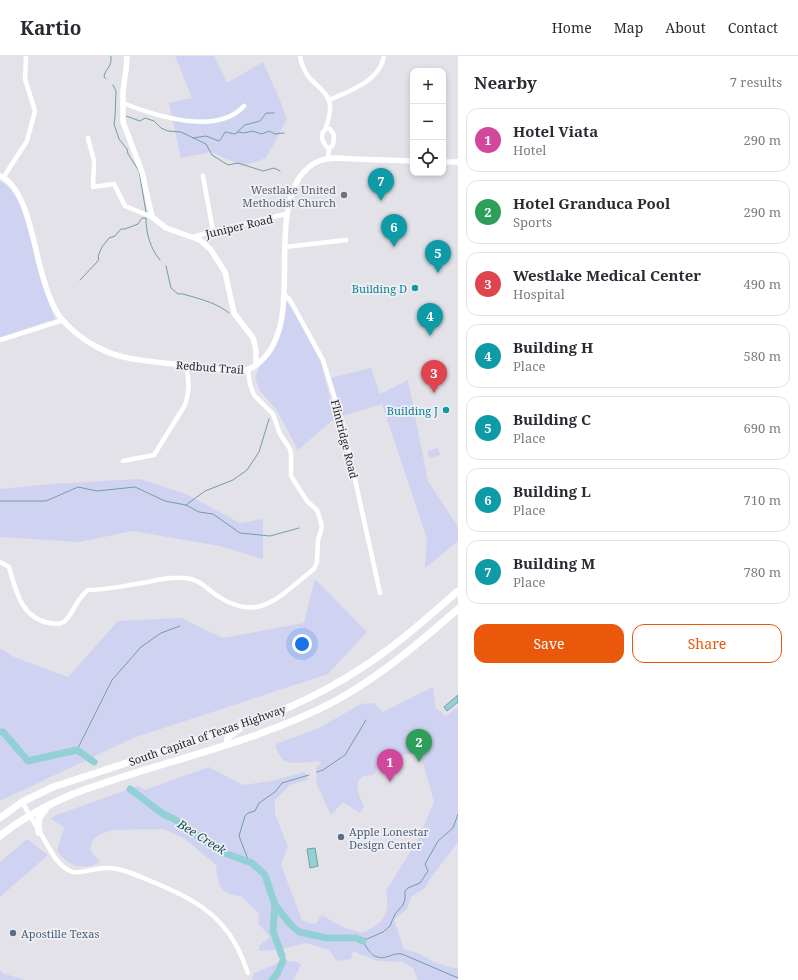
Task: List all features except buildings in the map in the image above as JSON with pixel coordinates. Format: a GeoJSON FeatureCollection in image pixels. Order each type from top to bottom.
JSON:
{"type":"FeatureCollection","features":[{"type":"Feature","properties":{"kind":"highway"},"geometry":{"type":"LineString","coordinates":[[416,627],[458,585]]}},
{"type":"Feature","properties":{"kind":"highway","name":"South Capital of Texas Highway"},"geometry":{"type":"LineString","coordinates":[[0,818],[22,802],[53,787],[259,719],[303,701],[345,679],[384,652],[458,591]]}},
{"type":"Feature","properties":{"kind":"highway","name":"South Capital of Texas Highway"},"geometry":{"type":"LineString","coordinates":[[0,836],[10,828],[60,799],[282,726],[338,700],[387,668],[458,610]]}},
{"type":"Feature","properties":{"kind":"highway"},"geometry":{"type":"LineString","coordinates":[[227,744],[231,733],[259,719]]}},
{"type":"Feature","properties":{"kind":"highway"},"geometry":{"type":"LineString","coordinates":[[198,739],[219,737],[227,744]]}},
{"type":"Feature","properties":{"kind":"highway"},"geometry":{"type":"LineString","coordinates":[[39,832],[37,822],[39,817],[60,799]]}},
{"type":"Feature","properties":{"kind":"street"},"geometry":{"type":"LineString","coordinates":[[2,177],[26,141],[35,111],[25,79],[26,56]]}},
{"type":"Feature","properties":{"kind":"street"},"geometry":{"type":"LineString","coordinates":[[127,56],[123,122],[142,172],[152,217]]}},
{"type":"Feature","properties":{"kind":"street"},"geometry":{"type":"LineString","coordinates":[[300,56],[304,70],[322,89],[329,100],[330,112],[326,128],[322,133],[325,144],[329,149]]}},
{"type":"Feature","properties":{"kind":"street"},"geometry":{"type":"LineString","coordinates":[[329,100],[348,92],[373,77],[381,66],[384,56]]}},
{"type":"Feature","properties":{"kind":"street"},"geometry":{"type":"LineString","coordinates":[[123,103],[148,113],[192,122],[221,120],[233,115],[244,106]]}},
{"type":"Feature","properties":{"kind":"street"},"geometry":{"type":"LineString","coordinates":[[326,128],[330,129],[334,135],[333,145],[329,149],[328,158]]}},
{"type":"Feature","properties":{"kind":"street"},"geometry":{"type":"LineString","coordinates":[[88,138],[94,161],[93,187],[114,184],[125,206],[152,217],[166,228],[200,240],[211,250],[225,272],[234,313],[252,338],[256,350],[256,365]]}},
{"type":"Feature","properties":{"kind":"street","name":"Redbud Trail"},"geometry":{"type":"LineString","coordinates":[[2,177],[16,192],[22,203],[30,226],[39,265],[48,293],[58,313],[63,320],[88,341],[109,353],[126,358],[142,361],[248,371],[268,354],[278,335],[284,294],[286,214],[291,195],[302,174],[314,163],[328,158],[410,161]]}},
{"type":"Feature","properties":{"kind":"street"},"geometry":{"type":"LineString","coordinates":[[446,162],[458,162]]}},
{"type":"Feature","properties":{"kind":"street"},"geometry":{"type":"LineString","coordinates":[[203,176],[213,231]]}},
{"type":"Feature","properties":{"kind":"street","name":"Juniper Road"},"geometry":{"type":"LineString","coordinates":[[193,237],[286,214]]}},
{"type":"Feature","properties":{"kind":"street"},"geometry":{"type":"LineString","coordinates":[[285,247],[346,240]]}},
{"type":"Feature","properties":{"kind":"street","name":"Flintridge Road"},"geometry":{"type":"LineString","coordinates":[[284,294],[290,300],[322,360],[343,426],[380,593]]}},
{"type":"Feature","properties":{"kind":"street"},"geometry":{"type":"LineString","coordinates":[[0,340],[63,320]]}},
{"type":"Feature","properties":{"kind":"street"},"geometry":{"type":"LineString","coordinates":[[256,350],[261,354],[268,354]]}},
{"type":"Feature","properties":{"kind":"street"},"geometry":{"type":"LineString","coordinates":[[123,461],[154,455],[185,405],[188,396],[189,378],[186,365]]}},
{"type":"Feature","properties":{"kind":"street"},"geometry":{"type":"LineString","coordinates":[[0,562],[8,567],[18,597],[27,610],[35,618],[53,624],[60,624],[66,620],[78,599],[88,590],[101,590],[172,578],[194,579],[227,602],[242,607],[253,608],[266,606],[274,601],[314,569],[317,562],[318,540],[322,527],[317,510],[307,501],[291,476],[290,449],[280,434],[273,414],[254,395],[250,384],[248,371]]}},
{"type":"Feature","properties":{"kind":"street"},"geometry":{"type":"LineString","coordinates":[[22,802],[60,865],[67,870],[78,873],[107,868],[124,870],[172,889],[200,905],[214,916],[229,933],[248,973]]}},
{"type":"Feature","properties":{"kind":"shaded area"},"geometry":{"type":"Polygon","coordinates":[[[175,56],[214,56],[227,83],[263,62],[287,119],[266,158],[243,166],[211,152],[181,158],[169,103],[192,98],[175,56]]]}},
{"type":"Feature","properties":{"kind":"shaded area"},"geometry":{"type":"Polygon","coordinates":[[[0,181],[9,188],[22,209],[27,222],[42,284],[55,319],[0,337],[0,181]]]}},
{"type":"Feature","properties":{"kind":"shaded area"},"geometry":{"type":"Polygon","coordinates":[[[287,302],[294,312],[321,363],[335,418],[298,450],[276,409],[260,391],[255,378],[260,366],[274,349],[279,337],[285,304],[287,302]]]}},
{"type":"Feature","properties":{"kind":"shaded area"},"geometry":{"type":"Polygon","coordinates":[[[371,368],[380,394],[408,380],[428,481],[458,527],[458,541],[425,568],[427,539],[382,404],[342,416],[331,378],[371,368]]]}},
{"type":"Feature","properties":{"kind":"shaded area"},"geometry":{"type":"Polygon","coordinates":[[[438,448],[440,455],[430,458],[427,451],[438,448]]]}},
{"type":"Feature","properties":{"kind":"shaded area"},"geometry":{"type":"Polygon","coordinates":[[[140,479],[186,494],[240,523],[263,519],[263,559],[220,546],[133,531],[79,542],[0,537],[0,489],[51,484],[140,479]]]}},
{"type":"Feature","properties":{"kind":"shaded area"},"geometry":{"type":"Polygon","coordinates":[[[315,579],[367,632],[328,674],[133,738],[0,801],[0,648],[14,657],[68,677],[118,621],[181,618],[223,638],[304,623],[315,579]]]}},
{"type":"Feature","properties":{"kind":"shaded area"},"geometry":{"type":"Polygon","coordinates":[[[433,687],[436,708],[446,716],[458,707],[458,842],[425,888],[411,897],[407,909],[394,920],[404,949],[418,953],[436,963],[458,969],[458,980],[418,980],[413,968],[403,962],[378,961],[353,951],[351,959],[337,961],[329,950],[306,943],[277,950],[259,951],[259,946],[270,937],[258,923],[259,914],[241,896],[228,893],[221,887],[216,865],[185,839],[164,829],[112,830],[99,835],[93,840],[90,848],[92,853],[100,861],[94,865],[82,867],[77,866],[66,860],[57,851],[64,827],[51,819],[54,816],[138,786],[145,790],[209,767],[243,785],[272,781],[304,772],[308,776],[307,780],[290,785],[275,800],[275,814],[288,847],[281,865],[302,920],[315,924],[322,915],[340,926],[362,933],[375,926],[384,917],[387,906],[386,891],[417,841],[434,802],[420,752],[386,760],[377,766],[375,774],[364,776],[359,780],[357,787],[364,807],[360,813],[343,802],[331,815],[317,785],[316,768],[321,763],[318,761],[300,763],[286,762],[283,760],[275,746],[278,743],[317,729],[361,704],[373,703],[383,712],[433,687]]]}},
{"type":"Feature","properties":{"kind":"shaded area"},"geometry":{"type":"Polygon","coordinates":[[[458,695],[458,702],[447,711],[444,707],[458,695]]]}},
{"type":"Feature","properties":{"kind":"shaded area"},"geometry":{"type":"Polygon","coordinates":[[[27,839],[48,855],[0,897],[0,862],[27,839]]]}},
{"type":"Feature","properties":{"kind":"shaded area"},"geometry":{"type":"Polygon","coordinates":[[[315,848],[318,866],[310,868],[307,849],[315,848]]]}},
{"type":"Feature","properties":{"kind":"shaded area"},"geometry":{"type":"Polygon","coordinates":[[[280,962],[297,962],[301,965],[293,980],[252,980],[254,973],[280,962]]]}},
{"type":"Feature","properties":{"kind":"shaded area"},"geometry":{"type":"Polygon","coordinates":[[[0,969],[2,973],[25,980],[0,980],[0,969]]]}},
{"type":"Feature","properties":{"kind":"waterway"},"geometry":{"type":"LineString","coordinates":[[106,79],[104,77],[110,64],[111,56]]}},
{"type":"Feature","properties":{"kind":"waterway"},"geometry":{"type":"LineString","coordinates":[[113,85],[116,91],[114,124],[119,139],[127,149],[128,154],[139,171],[146,212]]}},
{"type":"Feature","properties":{"kind":"waterway"},"geometry":{"type":"LineString","coordinates":[[237,132],[245,125],[260,121],[266,113],[274,113]]}},
{"type":"Feature","properties":{"kind":"waterway"},"geometry":{"type":"LineString","coordinates":[[126,116],[140,121],[145,118],[154,121],[161,128],[168,131],[181,132],[206,144],[212,155],[228,165],[238,163],[263,171],[274,168],[280,171]]}},
{"type":"Feature","properties":{"kind":"waterway"},"geometry":{"type":"LineString","coordinates":[[193,138],[206,136],[219,141],[225,132],[235,134],[239,132],[244,133],[252,131],[262,134],[269,131],[275,134],[284,133]]}},
{"type":"Feature","properties":{"kind":"waterway"},"geometry":{"type":"LineString","coordinates":[[80,280],[97,262],[102,247],[109,238],[115,236],[121,229],[138,224],[142,218],[146,218],[149,240],[160,260]]}},
{"type":"Feature","properties":{"kind":"waterway"},"geometry":{"type":"LineString","coordinates":[[166,266],[171,288],[178,294],[184,294],[211,303],[229,313]]}},
{"type":"Feature","properties":{"kind":"waterway"},"geometry":{"type":"LineString","coordinates":[[186,505],[205,491],[233,480],[247,470],[259,452],[269,419]]}},
{"type":"Feature","properties":{"kind":"waterway"},"geometry":{"type":"LineString","coordinates":[[0,501],[46,501],[78,487],[97,491],[135,487],[165,501],[186,505],[199,512],[213,514],[240,533],[270,536],[299,528]]}},
{"type":"Feature","properties":{"kind":"waterway"},"geometry":{"type":"LineString","coordinates":[[77,750],[112,680],[141,647],[161,633],[180,626]]}},
{"type":"Feature","properties":{"kind":"waterway"},"geometry":{"type":"LineString","coordinates":[[317,772],[323,770],[345,755],[366,720]]}},
{"type":"Feature","properties":{"kind":"waterway","name":"Bee Creek"},"geometry":{"type":"LineString","coordinates":[[0,732],[3,732],[28,761],[77,750],[94,762]]}},
{"type":"Feature","properties":{"kind":"waterway"},"geometry":{"type":"LineString","coordinates":[[249,862],[239,836],[245,816],[248,813],[255,811],[259,803],[275,792],[282,783],[309,775]]}},
{"type":"Feature","properties":{"kind":"waterway","name":"Bee Creek"},"geometry":{"type":"LineString","coordinates":[[130,789],[163,814],[174,819],[219,851],[252,863],[265,875],[275,905],[273,931],[282,956]]}},
{"type":"Feature","properties":{"kind":"waterway"},"geometry":{"type":"LineString","coordinates":[[356,938],[367,939],[383,932],[390,926],[395,914],[403,905],[405,891],[408,888],[420,883],[428,871],[425,864],[438,841],[453,828],[458,814]]}},
{"type":"Feature","properties":{"kind":"waterway"},"geometry":{"type":"LineString","coordinates":[[275,905],[290,924],[299,932],[327,938],[356,938],[363,941]]}},
{"type":"Feature","properties":{"kind":"waterway"},"geometry":{"type":"LineString","coordinates":[[363,941],[374,956],[381,958],[395,954],[402,954],[458,978]]}},
{"type":"Feature","properties":{"kind":"waterway","name":"Bee Creek"},"geometry":{"type":"LineString","coordinates":[[272,980],[277,974],[283,961]]}},
{"type":"Feature","properties":{"kind":"place","name":"Westlake United Methodist Church"},"geometry":{"type":"Point","coordinates":[344,195]}},
{"type":"Feature","properties":{"kind":"place","name":"Building M"},"geometry":{"type":"Point","coordinates":[381,201]}},
{"type":"Feature","properties":{"kind":"place","name":"Building L"},"geometry":{"type":"Point","coordinates":[394,247]}},
{"type":"Feature","properties":{"kind":"place","name":"Building C"},"geometry":{"type":"Point","coordinates":[438,273]}},
{"type":"Feature","properties":{"kind":"place","name":"Building D"},"geometry":{"type":"Point","coordinates":[415,288]}},
{"type":"Feature","properties":{"kind":"place","name":"Building H"},"geometry":{"type":"Point","coordinates":[430,336]}},
{"type":"Feature","properties":{"kind":"place","name":"Westlake Medical Center"},"geometry":{"type":"Point","coordinates":[434,393]}},
{"type":"Feature","properties":{"kind":"place","name":"Building J"},"geometry":{"type":"Point","coordinates":[446,410]}},
{"type":"Feature","properties":{"kind":"place","name":"Hotel Granduca Pool"},"geometry":{"type":"Point","coordinates":[419,762]}},
{"type":"Feature","properties":{"kind":"place","name":"Hotel Viata"},"geometry":{"type":"Point","coordinates":[390,782]}},
{"type":"Feature","properties":{"kind":"place","name":"Apple Lonestar Design Center"},"geometry":{"type":"Point","coordinates":[341,837]}},
{"type":"Feature","properties":{"kind":"place","name":"Apostille Texas"},"geometry":{"type":"Point","coordinates":[13,933]}}]}
